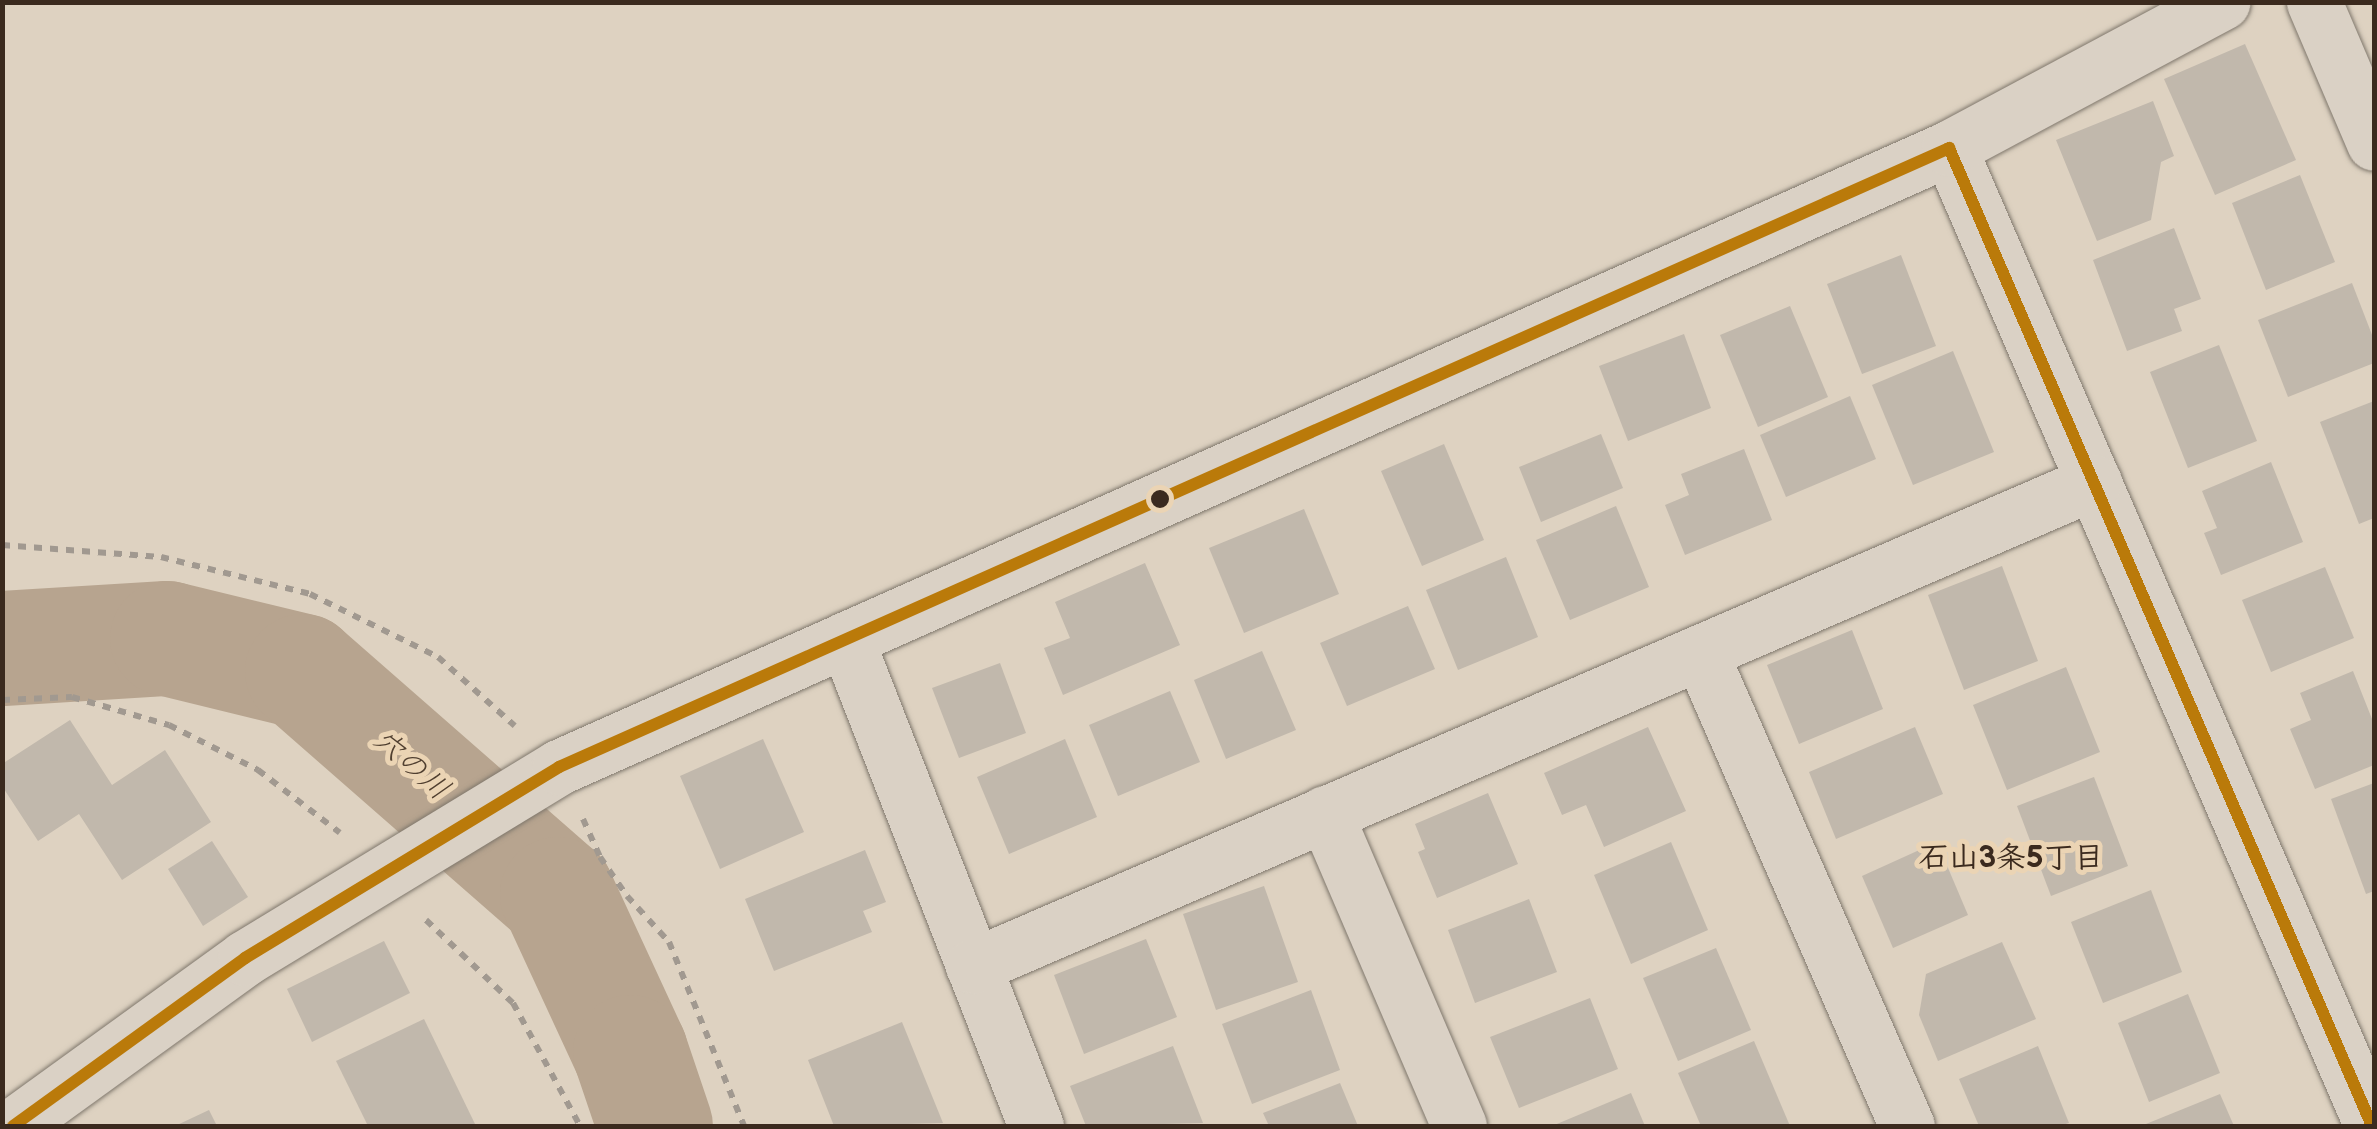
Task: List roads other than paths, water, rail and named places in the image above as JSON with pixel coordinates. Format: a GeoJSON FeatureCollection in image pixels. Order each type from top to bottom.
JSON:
{"type":"FeatureCollection","features":[{"type":"Feature","properties":{"kind":"street"},"geometry":{"type":"LineString","coordinates":[[13,1126],[244,958],[559,767],[1949,148],[2223,2]]}},
{"type":"Feature","properties":{"kind":"street"},"geometry":{"type":"LineString","coordinates":[[2314,2],[2374,143]]}},
{"type":"Feature","properties":{"kind":"street"},"geometry":{"type":"LineString","coordinates":[[1949,148],[2372,1122]]}},
{"type":"Feature","properties":{"kind":"street"},"geometry":{"type":"LineString","coordinates":[[974,966],[2094,482]]}},
{"type":"Feature","properties":{"kind":"street"},"geometry":{"type":"LineString","coordinates":[[846,639],[1036,1126]]}},
{"type":"Feature","properties":{"kind":"street"},"geometry":{"type":"LineString","coordinates":[[1700,652],[1907,1126]]}},
{"type":"Feature","properties":{"kind":"street"},"geometry":{"type":"LineString","coordinates":[[1325,813],[1459,1126]]}},
{"type":"Feature","properties":{"kind":"waterway","name":"穴の川"},"geometry":{"type":"LineString","coordinates":[[2,648],[167,638],[302,671],[557,894],[630,1052],[655,1126]]}},
{"type":"Feature","properties":{"kind":"district","name":"石山3条5丁目"},"geometry":{"type":"Point","coordinates":[2011,858]}}]}
